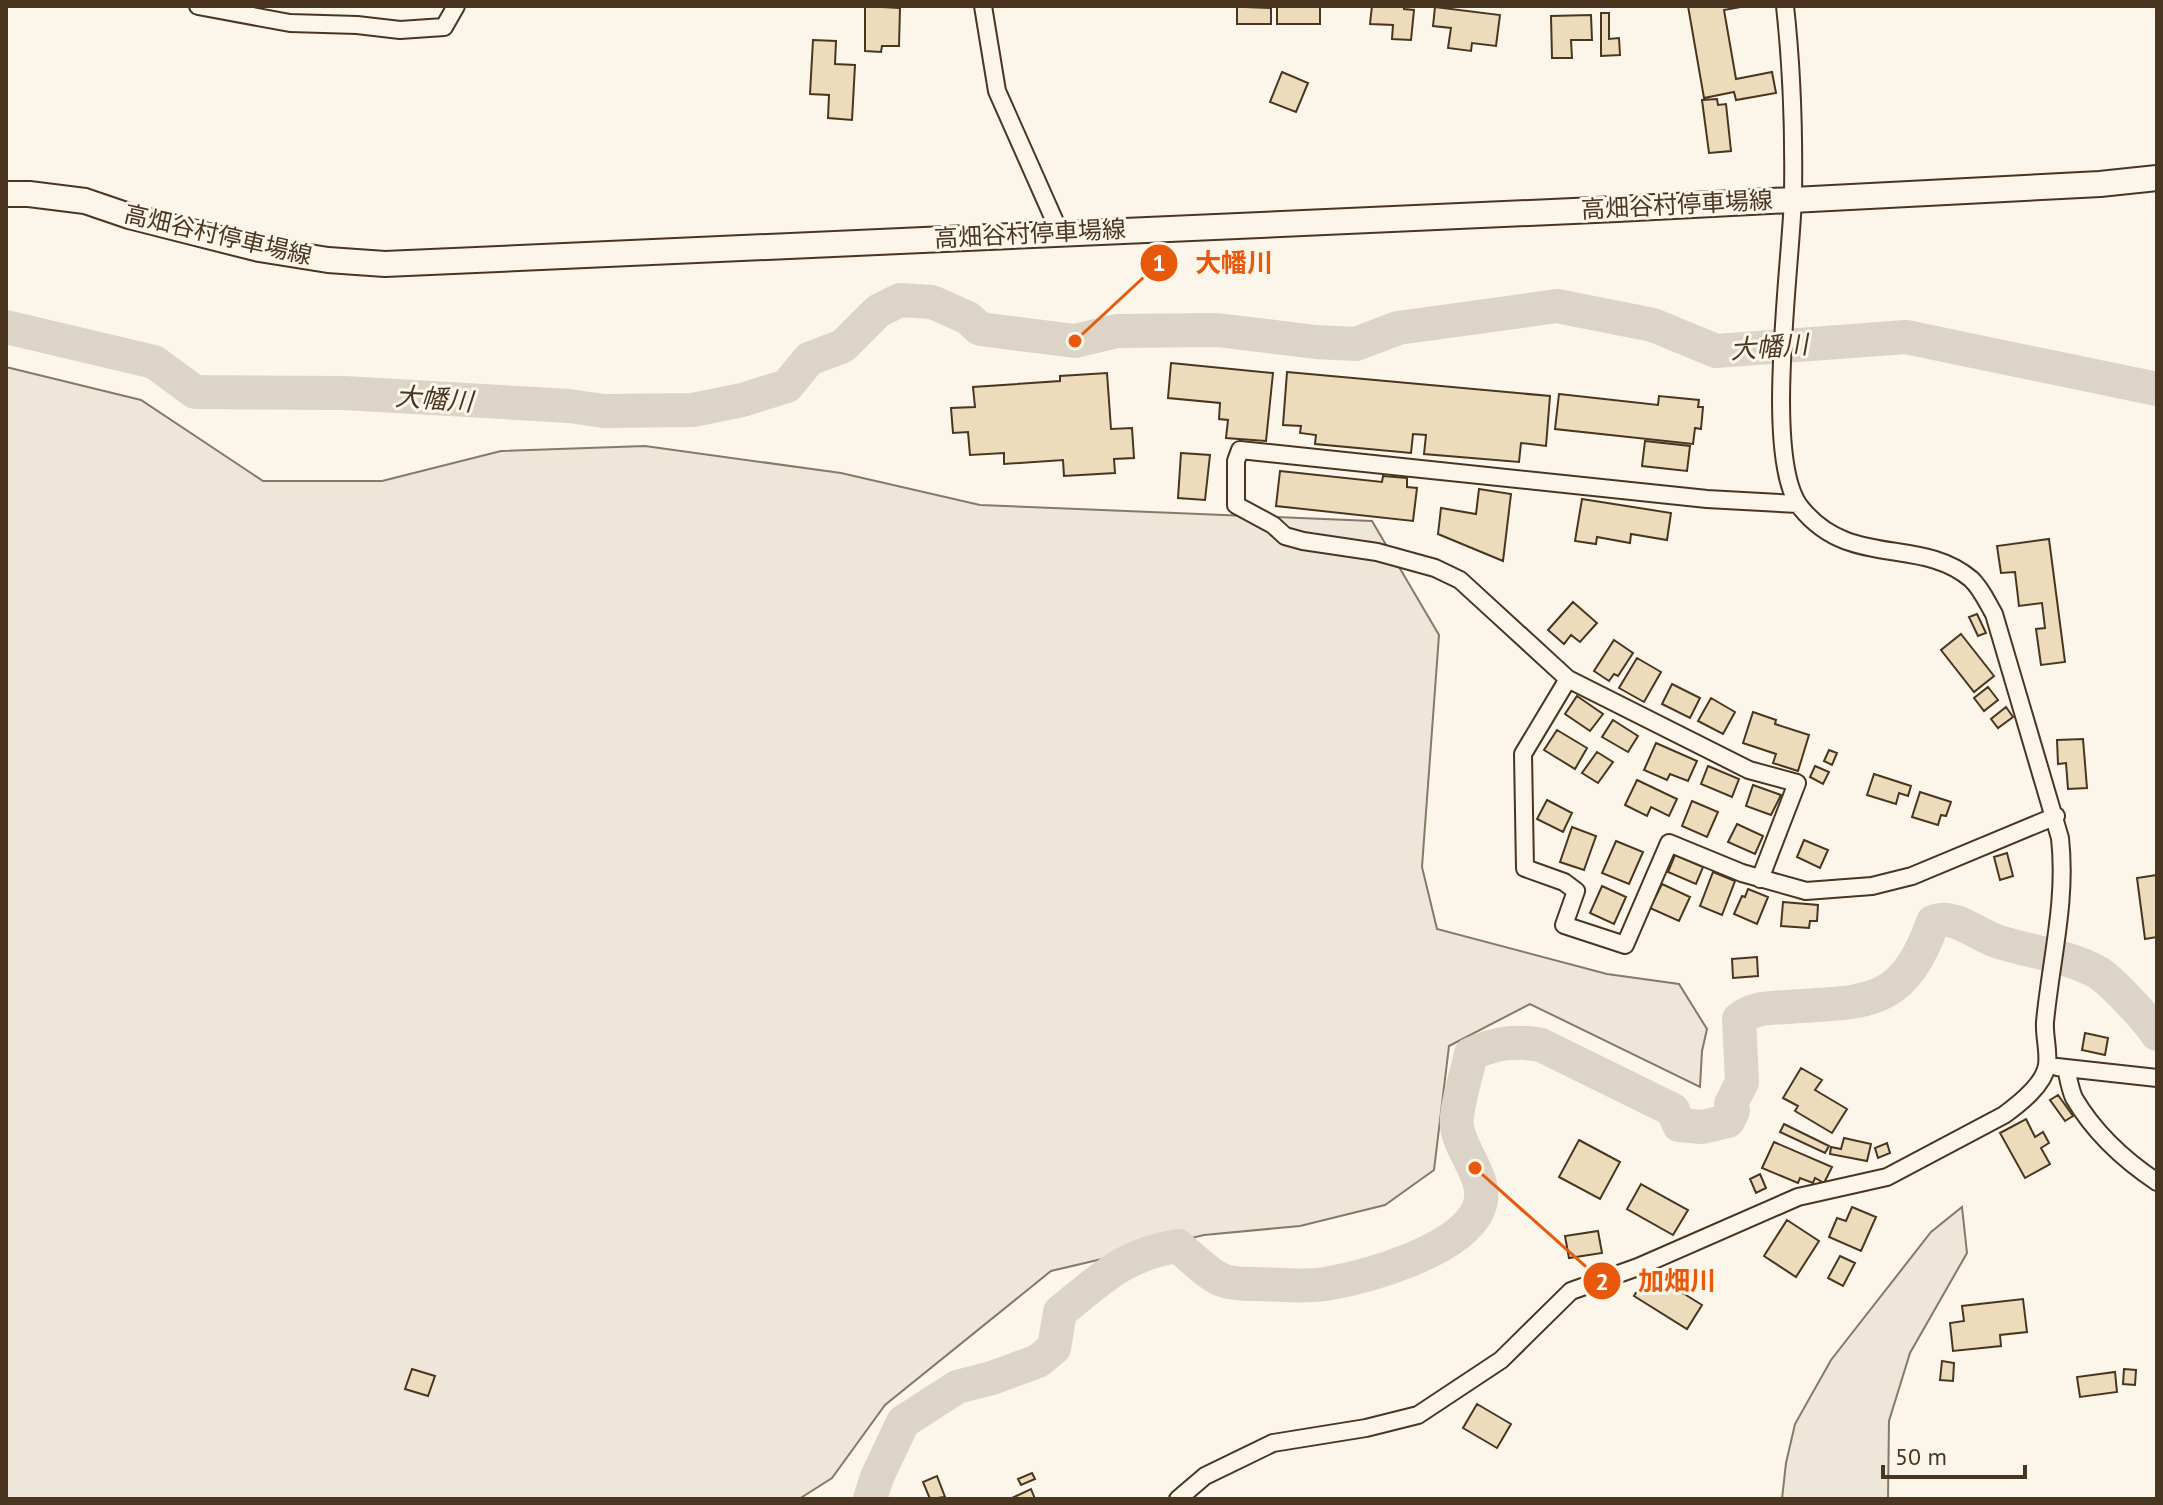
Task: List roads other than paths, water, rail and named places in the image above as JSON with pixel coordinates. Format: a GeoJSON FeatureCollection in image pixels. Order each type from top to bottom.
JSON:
{"type":"FeatureCollection","features":[{"type":"Feature","properties":{"kind":"main road","name":"高畑谷村停車場線"},"geometry":{"type":"LineString","coordinates":[[6,194],[85,201],[129,216],[259,249],[328,260],[385,264],[1793,199],[2100,184],[2157,178]]}},
{"type":"Feature","properties":{"kind":"street"},"geometry":{"type":"LineString","coordinates":[[198,6],[290,23],[400,30],[444,27],[456,6]]}},
{"type":"Feature","properties":{"kind":"street"},"geometry":{"type":"LineString","coordinates":[[983,6],[997,91],[1060,233]]}},
{"type":"Feature","properties":{"kind":"street"},"geometry":{"type":"LineString","coordinates":[[1178,1499],[1205,1476],[1273,1443],[1366,1428],[1418,1415],[1501,1360],[1571,1291],[1638,1267],[1798,1197],[1887,1177],[2004,1115],[2019,1104],[2040,1080],[2047,1065],[2045,1025],[2060,925],[2063,867],[2056,816],[1994,614],[1981,590],[1956,569],[1922,558],[1858,547],[1817,526],[1798,504],[1786,471],[1782,391],[1793,199],[1793,92],[1785,6]]}},
{"type":"Feature","properties":{"kind":"street"},"geometry":{"type":"LineString","coordinates":[[1760,879],[1797,783],[1749,770],[1568,679],[1460,580],[1435,568],[1377,552],[1285,536],[1273,525],[1236,505],[1236,461],[1240,450],[1707,499],[1798,504]]}},
{"type":"Feature","properties":{"kind":"street"},"geometry":{"type":"LineString","coordinates":[[1568,679],[1523,754],[1525,868],[1564,882],[1576,891],[1564,925],[1625,945],[1669,843],[1760,879],[1806,891],[1872,886],[1912,876],[2056,816]]}},
{"type":"Feature","properties":{"kind":"street"},"geometry":{"type":"LineString","coordinates":[[2047,1065],[2157,1078]]}},
{"type":"Feature","properties":{"kind":"street"},"geometry":{"type":"LineString","coordinates":[[2066,1068],[2073,1095],[2107,1141],[2157,1182]]}},
{"type":"Feature","properties":{"kind":"waterway","name":"大幡川"},"geometry":{"type":"LineString","coordinates":[[6,327],[154,362],[195,392],[344,393],[569,406],[604,411],[693,410],[742,400],[787,386],[809,359],[843,346],[878,311],[900,300],[932,302],[968,318],[980,329],[1075,341],[1117,331],[1217,330],[1356,344],[1398,328],[1557,306],[1653,325],[1716,351],[1906,337],[2157,389]]}},
{"type":"Feature","properties":{"kind":"waterway"},"geometry":{"type":"LineString","coordinates":[[870,1499],[903,1422],[957,1387],[1038,1361],[1054,1348],[1060,1312],[1114,1270],[1143,1255],[1178,1246],[1211,1274],[1226,1281],[1308,1285],[1343,1281],[1386,1269],[1431,1251],[1450,1239],[1466,1226],[1481,1201],[1478,1179],[1457,1126],[1459,1101],[1471,1054],[1480,1050],[1514,1043],[1541,1045],[1673,1110],[1679,1125],[1702,1127],[1728,1121],[1733,1111],[1731,1104],[1742,1082],[1739,1019],[1761,1009],[1839,1003],[1878,995],[1894,986],[1908,971],[1933,922],[1941,920],[1957,922],[1996,941],[2060,958],[2097,972],[2128,1000],[2157,1034]]}},
{"type":"Feature","properties":{"kind":"place","name":"大幡川"},"geometry":{"type":"Point","coordinates":[1075,341]}},
{"type":"Feature","properties":{"kind":"place","name":"加畑川"},"geometry":{"type":"Point","coordinates":[1475,1168]}}]}
